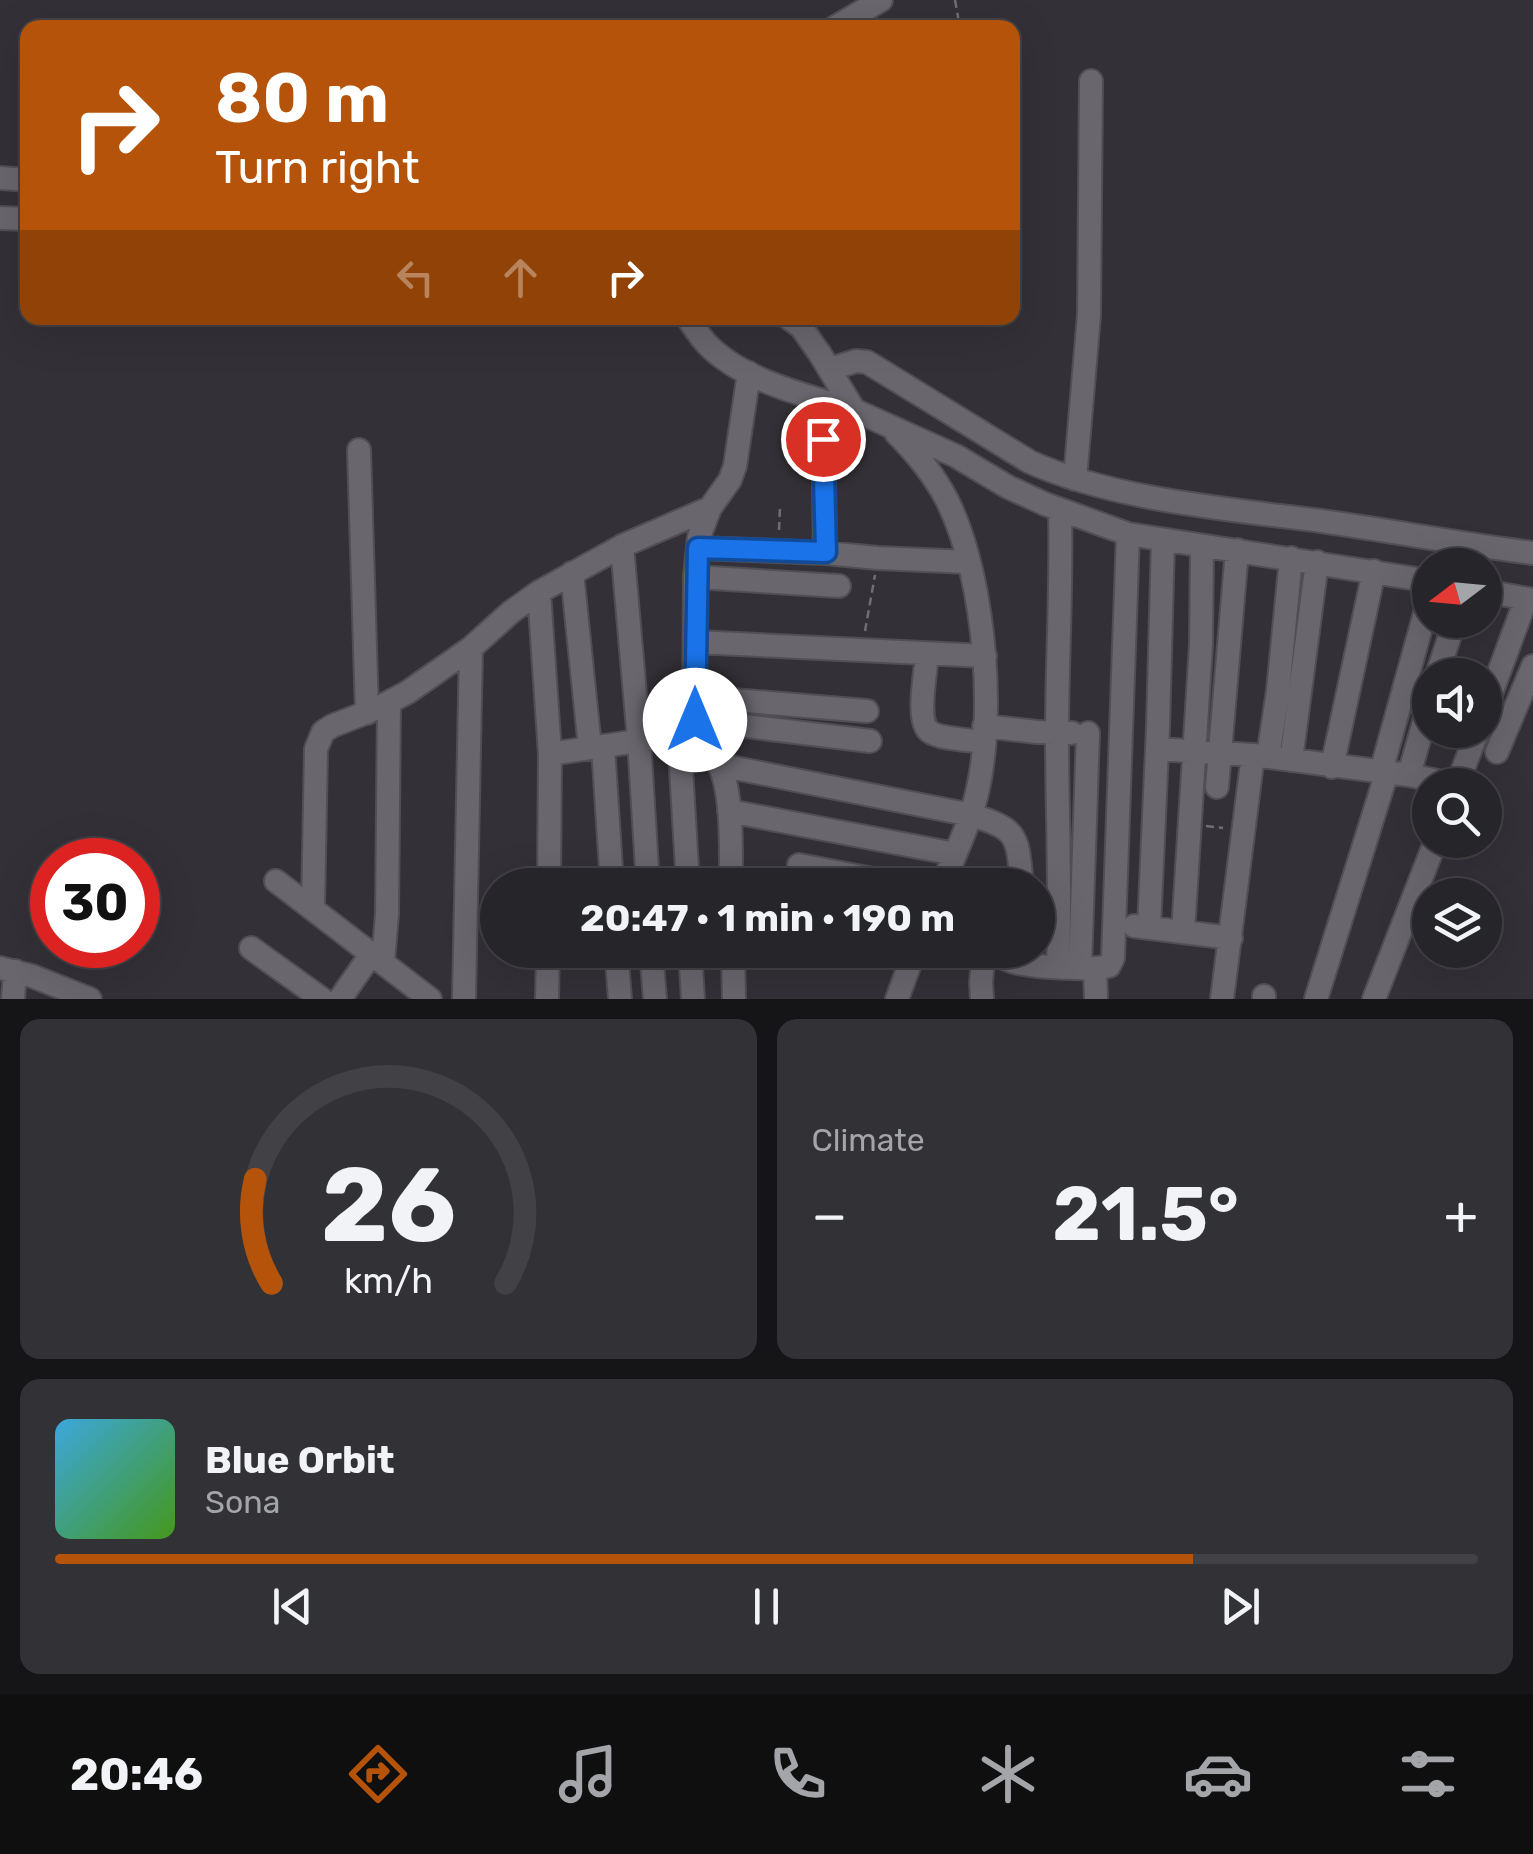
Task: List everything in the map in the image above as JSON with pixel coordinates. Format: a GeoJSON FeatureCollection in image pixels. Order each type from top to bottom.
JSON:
{"type":"FeatureCollection","features":[{"type":"Feature","properties":{"kind":"street"},"geometry":{"type":"LineString","coordinates":[[847,20],[881,0]]}},
{"type":"Feature","properties":{"kind":"street"},"geometry":{"type":"LineString","coordinates":[[1075,480],[1089,314],[1091,81]]}},
{"type":"Feature","properties":{"kind":"street"},"geometry":{"type":"LineString","coordinates":[[693,325],[706,344],[729,362],[822,401],[886,422],[1060,511],[1128,534],[1412,578]]}},
{"type":"Feature","properties":{"kind":"street"},"geometry":{"type":"LineString","coordinates":[[798,325],[854,410]]}},
{"type":"Feature","properties":{"kind":"street"},"geometry":{"type":"LineString","coordinates":[[830,369],[866,362],[1030,462],[1075,480],[1231,510],[1533,553]]}},
{"type":"Feature","properties":{"kind":"street"},"geometry":{"type":"LineString","coordinates":[[688,868],[698,548],[702,523],[735,466],[749,372]]}},
{"type":"Feature","properties":{"kind":"street"},"geometry":{"type":"LineString","coordinates":[[822,401],[826,552]]}},
{"type":"Feature","properties":{"kind":"street"},"geometry":{"type":"LineString","coordinates":[[886,422],[916,454],[946,500],[968,562],[979,610],[985,656],[980,779],[971,815],[949,868]]}},
{"type":"Feature","properties":{"kind":"street"},"geometry":{"type":"LineString","coordinates":[[340,999],[378,958],[387,914],[378,708],[359,450]]}},
{"type":"Feature","properties":{"kind":"street"},"geometry":{"type":"LineString","coordinates":[[312,909],[316,750],[319,740],[332,726],[378,708],[470,648],[511,612],[572,572],[710,508]]}},
{"type":"Feature","properties":{"kind":"street"},"geometry":{"type":"LineString","coordinates":[[1060,511],[1060,891],[1078,968],[1096,999]]}},
{"type":"Feature","properties":{"kind":"street"},"geometry":{"type":"LineString","coordinates":[[1055,963],[1106,968],[1114,950],[1128,534]]}},
{"type":"Feature","properties":{"kind":"street"},"geometry":{"type":"LineString","coordinates":[[1149,928],[1162,540]]}},
{"type":"Feature","properties":{"kind":"street"},"geometry":{"type":"LineString","coordinates":[[622,546],[647,868]]}},
{"type":"Feature","properties":{"kind":"street"},"geometry":{"type":"LineString","coordinates":[[1183,932],[1201,644],[1202,546]]}},
{"type":"Feature","properties":{"kind":"street"},"geometry":{"type":"LineString","coordinates":[[698,548],[968,562]]}},
{"type":"Feature","properties":{"kind":"street"},"geometry":{"type":"LineString","coordinates":[[1217,787],[1236,550]]}},
{"type":"Feature","properties":{"kind":"street"},"geometry":{"type":"LineString","coordinates":[[1271,757],[1291,558]]}},
{"type":"Feature","properties":{"kind":"street"},"geometry":{"type":"LineString","coordinates":[[1222,999],[1231,938],[1317,562]]}},
{"type":"Feature","properties":{"kind":"street"},"geometry":{"type":"LineString","coordinates":[[1332,767],[1374,571]]}},
{"type":"Feature","properties":{"kind":"street"},"geometry":{"type":"LineString","coordinates":[[572,572],[610,868]]}},
{"type":"Feature","properties":{"kind":"street"},"geometry":{"type":"LineString","coordinates":[[696,577],[838,586]]}},
{"type":"Feature","properties":{"kind":"street"},"geometry":{"type":"LineString","coordinates":[[539,592],[550,754],[548,868]]}},
{"type":"Feature","properties":{"kind":"street"},"geometry":{"type":"LineString","coordinates":[[1502,594],[1530,600],[1502,668]]}},
{"type":"Feature","properties":{"kind":"street"},"geometry":{"type":"LineString","coordinates":[[1316,999],[1392,773],[1421,638]]}},
{"type":"Feature","properties":{"kind":"street"},"geometry":{"type":"LineString","coordinates":[[694,642],[985,656]]}},
{"type":"Feature","properties":{"kind":"street"},"geometry":{"type":"LineString","coordinates":[[464,999],[470,648]]}},
{"type":"Feature","properties":{"kind":"street"},"geometry":{"type":"LineString","coordinates":[[927,654],[922,711],[926,728],[939,736],[1121,736]]}},
{"type":"Feature","properties":{"kind":"street"},"geometry":{"type":"LineString","coordinates":[[1497,752],[1533,666]]}},
{"type":"Feature","properties":{"kind":"street"},"geometry":{"type":"LineString","coordinates":[[550,754],[640,740],[691,722],[867,712]]}},
{"type":"Feature","properties":{"kind":"street"},"geometry":{"type":"LineString","coordinates":[[691,722],[870,741]]}},
{"type":"Feature","properties":{"kind":"street"},"geometry":{"type":"LineString","coordinates":[[691,722],[724,774],[731,868]]}},
{"type":"Feature","properties":{"kind":"street"},"geometry":{"type":"LineString","coordinates":[[1078,968],[1088,734]]}},
{"type":"Feature","properties":{"kind":"street"},"geometry":{"type":"LineString","coordinates":[[1392,773],[1412,735]]}},
{"type":"Feature","properties":{"kind":"street"},"geometry":{"type":"LineString","coordinates":[[1157,749],[1271,757],[1457,785],[1471,748]]}},
{"type":"Feature","properties":{"kind":"street"},"geometry":{"type":"LineString","coordinates":[[720,765],[999,823],[1017,844],[1020,868]]}},
{"type":"Feature","properties":{"kind":"street"},"geometry":{"type":"LineString","coordinates":[[729,811],[954,854]]}},
{"type":"Feature","properties":{"kind":"street"},"geometry":{"type":"LineString","coordinates":[[799,825],[799,868]]}},
{"type":"Feature","properties":{"kind":"street"},"geometry":{"type":"LineString","coordinates":[[1374,999],[1429,858]]}},
{"type":"Feature","properties":{"kind":"street"},"geometry":{"type":"LineString","coordinates":[[276,881],[430,999]]}},
{"type":"Feature","properties":{"kind":"street"},"geometry":{"type":"LineString","coordinates":[[1116,923],[1231,938]]}},
{"type":"Feature","properties":{"kind":"street"},"geometry":{"type":"LineString","coordinates":[[250,948],[322,999]]}},
{"type":"Feature","properties":{"kind":"street"},"geometry":{"type":"LineString","coordinates":[[548,968],[548,999]]}},
{"type":"Feature","properties":{"kind":"street"},"geometry":{"type":"LineString","coordinates":[[617,968],[620,999]]}},
{"type":"Feature","properties":{"kind":"street"},"geometry":{"type":"LineString","coordinates":[[652,968],[655,999]]}},
{"type":"Feature","properties":{"kind":"street"},"geometry":{"type":"LineString","coordinates":[[682,999],[695,999],[692,968]]}},
{"type":"Feature","properties":{"kind":"street"},"geometry":{"type":"LineString","coordinates":[[733,968],[734,999]]}},
{"type":"Feature","properties":{"kind":"street"},"geometry":{"type":"LineString","coordinates":[[897,999],[908,968]]}},
{"type":"Feature","properties":{"kind":"street"},"geometry":{"type":"LineString","coordinates":[[980,999],[983,968]]}},
{"type":"Feature","properties":{"kind":"street"},"geometry":{"type":"LineString","coordinates":[[8,969],[53,992],[86,998]]}},
{"type":"Feature","properties":{"kind":"street"},"geometry":{"type":"LineString","coordinates":[[8,969],[12,999]]}},
{"type":"Feature","properties":{"kind":"path"},"geometry":{"type":"LineString","coordinates":[[777,552],[780,507]]}},
{"type":"Feature","properties":{"kind":"path"},"geometry":{"type":"LineString","coordinates":[[862,651],[872,592]]}},
{"type":"Feature","properties":{"kind":"route"},"geometry":{"type":"LineString","coordinates":[[695,720],[698,548],[826,552],[823,439]]}}]}
